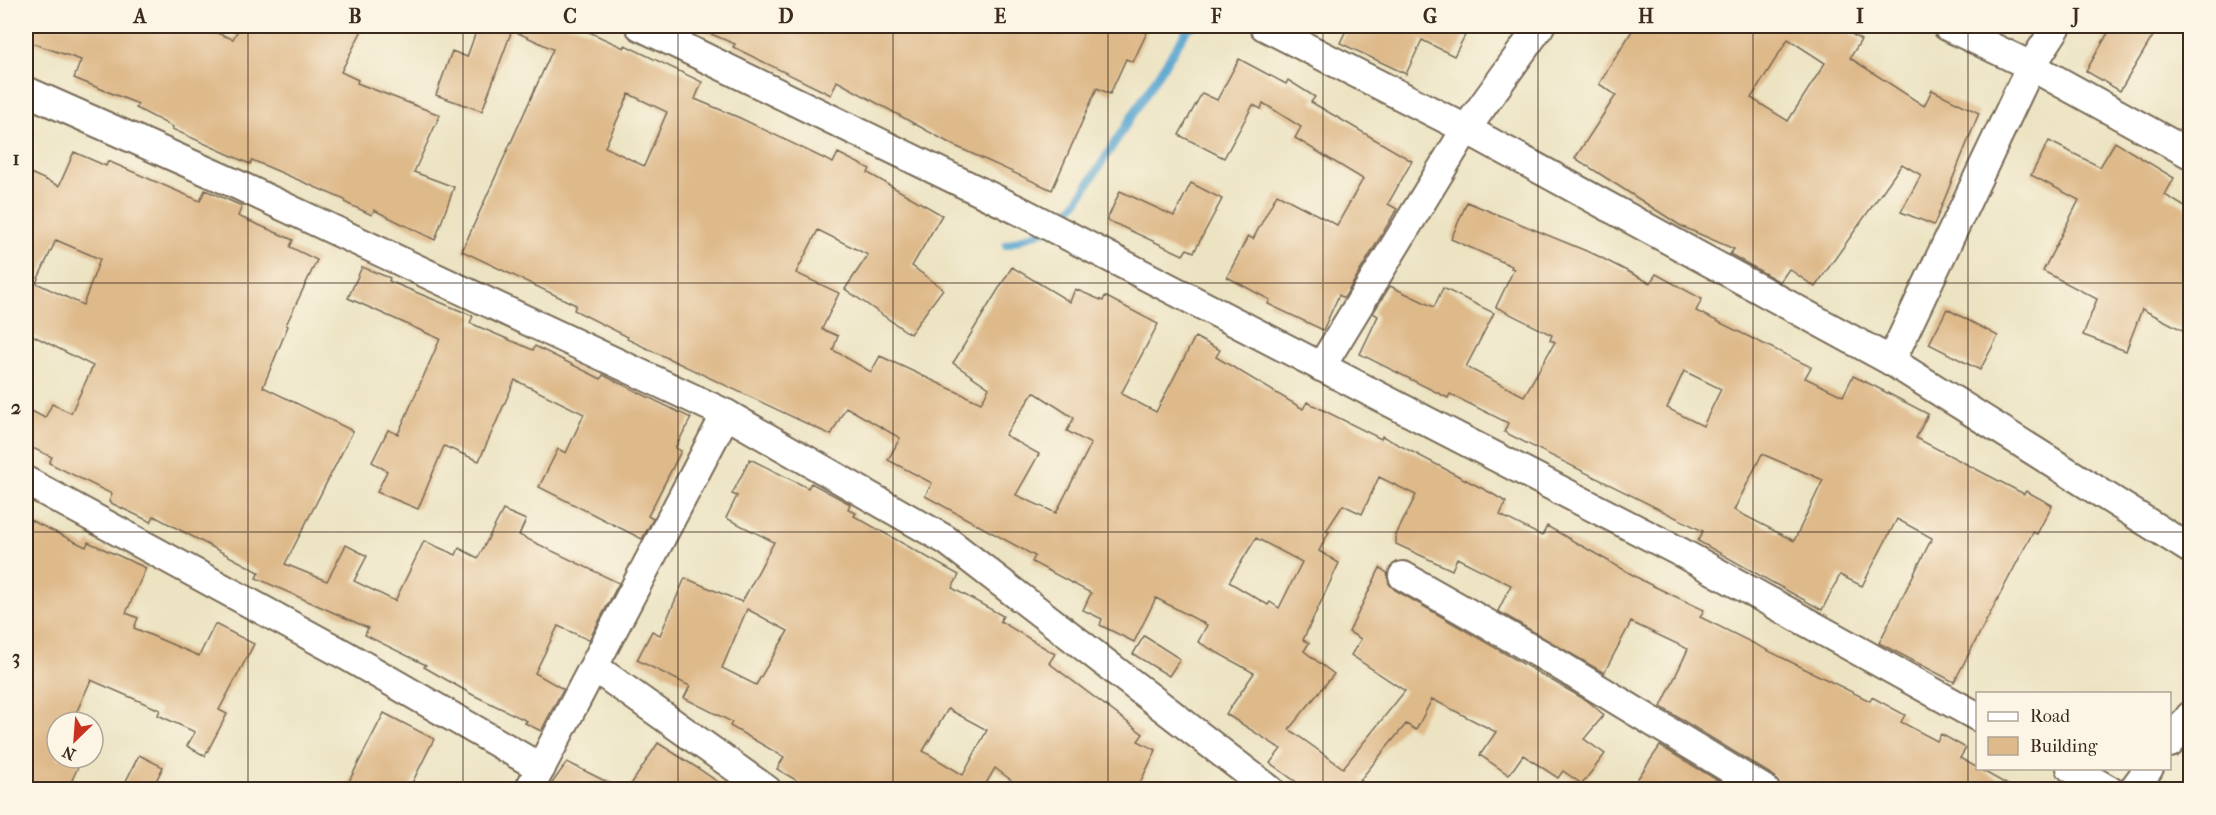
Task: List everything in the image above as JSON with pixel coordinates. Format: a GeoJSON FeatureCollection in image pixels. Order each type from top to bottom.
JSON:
{"type":"FeatureCollection","features":[{"type":"Feature","properties":{"kind":"street"},"geometry":{"type":"LineString","coordinates":[[640,26],[1024,213],[1682,553],[1976,716]]}},
{"type":"Feature","properties":{"kind":"street"},"geometry":{"type":"LineString","coordinates":[[1264,26],[1466,129],[1891,361],[2190,549]]}},
{"type":"Feature","properties":{"kind":"street"},"geometry":{"type":"LineString","coordinates":[[1321,367],[1466,129],[1540,26]]}},
{"type":"Feature","properties":{"kind":"street"},"geometry":{"type":"LineString","coordinates":[[1947,26],[2031,66],[2190,154]]}},
{"type":"Feature","properties":{"kind":"street"},"geometry":{"type":"LineString","coordinates":[[1891,361],[2031,66],[2057,26]]}},
{"type":"Feature","properties":{"kind":"street"},"geometry":{"type":"LineString","coordinates":[[26,91],[238,185],[726,414],[946,540],[1270,789]]}},
{"type":"Feature","properties":{"kind":"street"},"geometry":{"type":"LineString","coordinates":[[26,481],[347,656],[535,779],[726,414]]}},
{"type":"Feature","properties":{"kind":"street"},"geometry":{"type":"LineString","coordinates":[[1403,576],[1551,660],[1765,789]]}},
{"type":"Feature","properties":{"kind":"street"},"geometry":{"type":"LineString","coordinates":[[594,667],[767,789]]}},
{"type":"Feature","properties":{"kind":"street"},"geometry":{"type":"LineString","coordinates":[[2171,740],[2190,716]]}},
{"type":"Feature","properties":{"kind":"street"},"geometry":{"type":"LineString","coordinates":[[2075,770],[2109,789]]}},
{"type":"Feature","properties":{"kind":"street"},"geometry":{"type":"LineString","coordinates":[[2133,789],[2148,770]]}},
{"type":"Feature","properties":{"kind":"building"},"geometry":{"type":"Polygon","coordinates":[[[26,26],[198,26],[233,39],[240,26],[364,26],[341,72],[358,80],[357,83],[440,115],[414,172],[454,187],[435,240],[374,210],[372,215],[346,203],[345,200],[252,160],[250,164],[172,129],[173,127],[136,108],[138,104],[74,78],[81,60],[26,41],[26,26]]]}},
{"type":"Feature","properties":{"kind":"building"},"geometry":{"type":"Polygon","coordinates":[[[478,26],[576,26],[624,48],[625,45],[702,82],[695,99],[833,163],[838,153],[870,169],[868,173],[942,215],[912,266],[943,289],[910,334],[845,289],[868,255],[818,230],[796,273],[839,293],[822,329],[838,336],[833,350],[871,372],[880,356],[981,403],[989,388],[953,363],[1012,267],[1070,302],[1075,289],[1103,301],[1105,296],[1158,324],[1121,394],[1156,412],[1195,337],[1220,350],[1216,357],[1303,409],[1307,402],[1381,439],[1382,436],[1491,493],[1506,502],[1500,515],[1542,536],[1547,526],[1647,583],[1704,610],[1700,617],[1870,701],[1872,697],[1905,715],[1901,722],[1937,741],[1941,734],[1966,748],[1960,758],[1976,767],[1976,770],[1981,770],[2015,789],[1781,789],[1774,776],[1661,707],[1688,649],[1631,622],[1604,673],[1498,611],[1511,585],[1457,558],[1452,570],[1396,544],[1396,535],[1416,495],[1379,477],[1362,514],[1343,505],[1326,531],[1329,532],[1319,551],[1339,563],[1303,640],[1309,643],[1304,651],[1334,674],[1289,729],[1343,768],[1405,691],[1351,655],[1361,639],[1349,632],[1380,568],[1387,573],[1389,584],[1395,590],[1589,702],[1604,715],[1584,739],[1605,754],[1582,784],[1563,771],[1558,778],[1523,755],[1509,775],[1480,755],[1496,732],[1432,699],[1416,730],[1406,724],[1360,780],[1373,789],[1306,789],[1270,763],[1281,749],[1226,714],[1254,673],[1198,642],[1207,625],[1156,598],[1134,642],[1100,625],[1102,619],[1083,610],[1091,593],[1032,562],[1035,556],[925,496],[932,483],[888,460],[900,438],[846,407],[831,435],[627,339],[628,337],[574,310],[576,305],[462,251],[553,49],[512,30],[482,111],[436,95],[452,51],[467,57],[478,26]],[[629,94],[605,147],[644,166],[667,112],[629,94]],[[1034,392],[1005,435],[1039,454],[1016,495],[1056,513],[1091,444],[1067,431],[1074,418],[1034,392]],[[1256,538],[1229,582],[1268,605],[1270,602],[1279,608],[1302,562],[1256,538]]]}},
{"type":"Feature","properties":{"kind":"building"},"geometry":{"type":"Polygon","coordinates":[[[692,26],[929,26],[951,35],[956,26],[1150,26],[1133,62],[1126,59],[1110,94],[1097,88],[1052,190],[953,145],[837,81],[831,95],[733,47],[735,44],[692,26]]]}},
{"type":"Feature","properties":{"kind":"building"},"geometry":{"type":"Polygon","coordinates":[[[1348,26],[1470,26],[1454,56],[1422,40],[1406,74],[1340,43],[1348,26]]]}},
{"type":"Feature","properties":{"kind":"building"},"geometry":{"type":"Polygon","coordinates":[[[1635,26],[1839,26],[1861,40],[1850,58],[1924,106],[1932,90],[1979,113],[1934,225],[1901,212],[1921,175],[1902,164],[1815,287],[1789,269],[1780,282],[1730,254],[1734,249],[1681,226],[1575,158],[1616,95],[1599,84],[1635,26]],[[1788,39],[1751,98],[1788,121],[1825,63],[1788,39]]]}},
{"type":"Feature","properties":{"kind":"building"},"geometry":{"type":"Polygon","coordinates":[[[2112,26],[2159,26],[2120,91],[2086,71],[2112,26]]]}},
{"type":"Feature","properties":{"kind":"building"},"geometry":{"type":"Polygon","coordinates":[[[1239,59],[1286,84],[1288,80],[1315,97],[1311,102],[1412,161],[1388,204],[1397,209],[1344,298],[1339,295],[1323,330],[1268,304],[1270,300],[1227,277],[1248,236],[1253,239],[1277,194],[1337,225],[1363,179],[1295,138],[1301,127],[1263,103],[1261,109],[1253,105],[1224,158],[1179,135],[1202,93],[1217,100],[1239,59]]]}},
{"type":"Feature","properties":{"kind":"building"},"geometry":{"type":"Polygon","coordinates":[[[2049,141],[2100,167],[2115,142],[2174,178],[2165,195],[2190,210],[2190,334],[2142,309],[2126,351],[2083,335],[2097,299],[2043,271],[2079,200],[2031,175],[2049,141]]]}},
{"type":"Feature","properties":{"kind":"building"},"geometry":{"type":"Polygon","coordinates":[[[74,152],[106,166],[108,161],[200,201],[205,190],[242,206],[238,216],[293,240],[290,247],[317,260],[286,325],[288,326],[263,387],[353,431],[285,564],[327,581],[346,545],[367,556],[354,581],[395,601],[424,541],[456,555],[459,548],[478,558],[503,510],[526,520],[519,535],[619,583],[589,640],[558,626],[535,673],[563,689],[541,731],[525,723],[527,721],[473,695],[424,667],[426,665],[365,635],[368,628],[256,578],[259,572],[154,516],[151,522],[109,502],[112,494],[49,463],[52,457],[26,445],[26,408],[45,418],[52,404],[71,413],[93,366],[26,332],[26,171],[59,186],[74,152]],[[56,240],[36,283],[83,305],[100,259],[56,240]]]}},
{"type":"Feature","properties":{"kind":"building"},"geometry":{"type":"Polygon","coordinates":[[[1191,183],[1222,199],[1194,252],[1187,249],[1183,255],[1107,220],[1120,191],[1174,216],[1191,183]]]}},
{"type":"Feature","properties":{"kind":"building"},"geometry":{"type":"Polygon","coordinates":[[[1467,202],[1596,255],[1650,283],[1656,274],[1702,299],[1696,311],[1811,367],[1805,378],[1843,396],[1853,376],[1928,414],[1916,438],[2024,494],[2026,491],[2052,505],[2037,534],[2033,532],[1954,682],[1879,643],[1932,538],[1897,519],[1862,586],[1840,575],[1822,610],[1698,541],[1703,531],[1504,432],[1508,423],[1450,394],[1448,398],[1360,354],[1378,316],[1373,313],[1390,286],[1434,307],[1443,288],[1494,313],[1466,367],[1524,396],[1555,342],[1550,340],[1552,335],[1496,307],[1514,269],[1511,268],[1512,266],[1451,239],[1467,202]],[[1684,371],[1667,408],[1703,426],[1721,389],[1684,371]],[[1762,454],[1734,510],[1794,541],[1823,480],[1762,454]]]}},
{"type":"Feature","properties":{"kind":"building"},"geometry":{"type":"Polygon","coordinates":[[[362,267],[390,278],[389,281],[473,316],[470,323],[533,350],[535,346],[601,379],[603,375],[691,418],[675,448],[681,451],[648,516],[653,519],[642,539],[539,487],[558,449],[566,453],[584,414],[515,380],[479,461],[444,446],[418,509],[377,492],[387,471],[372,462],[388,430],[398,434],[440,339],[348,298],[362,267]]]}},
{"type":"Feature","properties":{"kind":"building"},"geometry":{"type":"Polygon","coordinates":[[[1947,309],[1998,336],[1980,370],[1929,344],[1947,309]]]}},
{"type":"Feature","properties":{"kind":"building"},"geometry":{"type":"Polygon","coordinates":[[[750,459],[808,488],[811,483],[850,504],[848,509],[856,513],[854,516],[959,575],[952,588],[1003,616],[1000,621],[1055,654],[1049,663],[1143,734],[1138,741],[1156,750],[1137,789],[1023,789],[995,768],[984,787],[988,789],[811,789],[777,769],[784,757],[730,726],[732,722],[684,698],[690,686],[637,660],[652,631],[660,635],[685,578],[742,602],[774,542],[726,518],[737,496],[732,494],[750,459]],[[747,609],[722,668],[756,685],[788,631],[747,609]],[[948,709],[923,751],[963,775],[987,730],[948,709]]]}},
{"type":"Feature","properties":{"kind":"building"},"geometry":{"type":"Polygon","coordinates":[[[26,518],[86,547],[88,542],[146,568],[126,613],[138,618],[134,628],[199,656],[215,624],[254,644],[219,710],[227,714],[205,756],[187,746],[195,732],[158,715],[160,710],[91,680],[77,710],[45,710],[45,770],[77,770],[68,789],[26,789],[26,518]]]}},
{"type":"Feature","properties":{"kind":"building"},"geometry":{"type":"Polygon","coordinates":[[[1144,636],[1180,659],[1169,676],[1133,654],[1144,636]]]}},
{"type":"Feature","properties":{"kind":"building"},"geometry":{"type":"Polygon","coordinates":[[[384,713],[434,739],[409,789],[345,789],[384,713]]]}},
{"type":"Feature","properties":{"kind":"building"},"geometry":{"type":"Polygon","coordinates":[[[658,743],[699,769],[728,789],[628,789],[658,743]]]}},
{"type":"Feature","properties":{"kind":"building"},"geometry":{"type":"Polygon","coordinates":[[[1660,746],[1732,789],[1649,789],[1636,781],[1660,746]]]}},
{"type":"Feature","properties":{"kind":"building"},"geometry":{"type":"Polygon","coordinates":[[[139,755],[163,767],[152,789],[122,789],[139,755]]]}},
{"type":"Feature","properties":{"kind":"building"},"geometry":{"type":"Polygon","coordinates":[[[567,762],[621,789],[548,789],[567,762]]]}},
{"type":"Feature","properties":{"kind":"waterway"},"geometry":{"type":"LineString","coordinates":[[1055,224],[1076,203],[1187,30],[1193,26]]}},
{"type":"Feature","properties":{"kind":"waterway"},"geometry":{"type":"LineString","coordinates":[[1006,245],[1045,230]]}}]}
